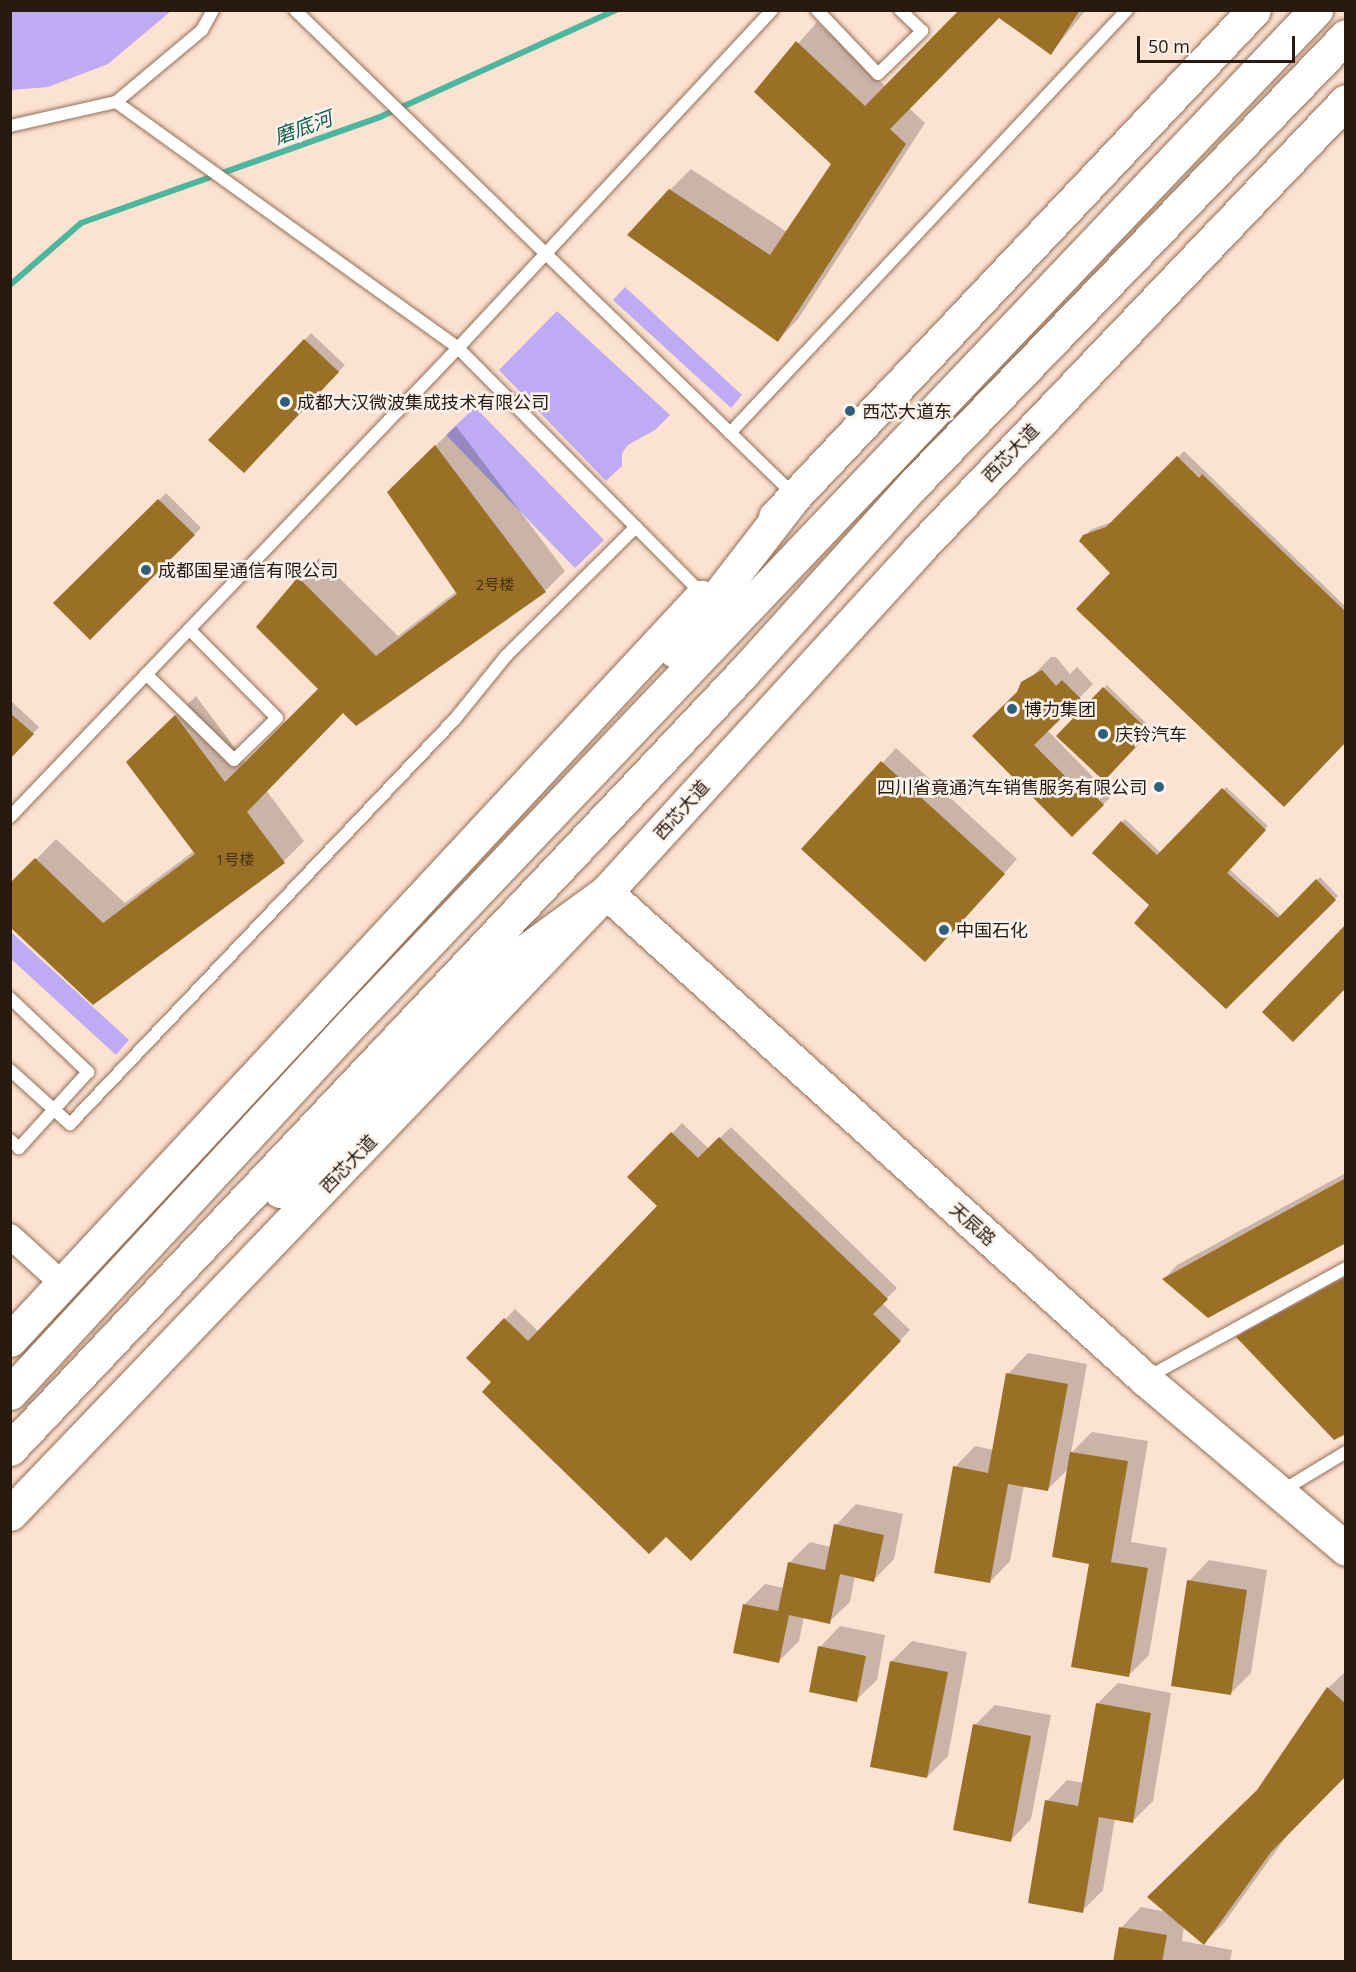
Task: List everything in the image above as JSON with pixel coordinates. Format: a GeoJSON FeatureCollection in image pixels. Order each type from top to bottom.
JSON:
{"type":"FeatureCollection","features":[{"type":"Feature","properties":{"kind":"main road"},"geometry":{"type":"LineString","coordinates":[[10,1340],[795,496],[1254,10]]}},
{"type":"Feature","properties":{"kind":"main road"},"geometry":{"type":"LineString","coordinates":[[10,1393],[353,1022],[1316,10]]}},
{"type":"Feature","properties":{"kind":"main road"},"geometry":{"type":"LineString","coordinates":[[10,1449],[743,673],[914,484],[1346,36]]}},
{"type":"Feature","properties":{"kind":"main road","name":"西芯大道"},"geometry":{"type":"LineString","coordinates":[[10,1514],[606,892],[918,550],[1346,101]]}},
{"type":"Feature","properties":{"kind":"main road"},"geometry":{"type":"LineString","coordinates":[[353,1022],[512,828],[697,628],[795,496]]}},
{"type":"Feature","properties":{"kind":"main road"},"geometry":{"type":"LineString","coordinates":[[109,1345],[347,1132],[525,951],[606,892]]}},
{"type":"Feature","properties":{"kind":"main road","name":"天辰路"},"geometry":{"type":"LineString","coordinates":[[606,892],[1145,1379],[1346,1550]]}},
{"type":"Feature","properties":{"kind":"street"},"geometry":{"type":"LineString","coordinates":[[10,1236],[63,1284]]}},
{"type":"Feature","properties":{"kind":"lane"},"geometry":{"type":"LineString","coordinates":[[10,126],[116,102],[202,30],[213,10]]}},
{"type":"Feature","properties":{"kind":"lane"},"geometry":{"type":"LineString","coordinates":[[295,10],[385,94],[428,141],[795,496]]}},
{"type":"Feature","properties":{"kind":"lane"},"geometry":{"type":"LineString","coordinates":[[10,817],[458,348],[772,10]]}},
{"type":"Feature","properties":{"kind":"lane"},"geometry":{"type":"LineString","coordinates":[[817,10],[878,74],[922,31],[900,10]]}},
{"type":"Feature","properties":{"kind":"lane"},"geometry":{"type":"LineString","coordinates":[[730,433],[1127,10]]}},
{"type":"Feature","properties":{"kind":"lane"},"geometry":{"type":"LineString","coordinates":[[116,102],[234,184],[458,348],[703,595]]}},
{"type":"Feature","properties":{"kind":"lane"},"geometry":{"type":"LineString","coordinates":[[10,1070],[70,1124],[455,720],[506,656],[636,527]]}},
{"type":"Feature","properties":{"kind":"lane"},"geometry":{"type":"LineString","coordinates":[[146,674],[234,760],[277,718],[189,629]]}},
{"type":"Feature","properties":{"kind":"lane"},"geometry":{"type":"LineString","coordinates":[[10,999],[88,1072],[19,1148],[10,1140]]}},
{"type":"Feature","properties":{"kind":"lane"},"geometry":{"type":"LineString","coordinates":[[1145,1379],[1346,1268]]}},
{"type":"Feature","properties":{"kind":"lane"},"geometry":{"type":"LineString","coordinates":[[1279,1493],[1346,1452]]}},
{"type":"Feature","properties":{"kind":"shaded area"},"geometry":{"type":"Polygon","coordinates":[[[11,10],[171,11],[108,64],[48,87],[11,90],[11,10]]]}},
{"type":"Feature","properties":{"kind":"shaded area"},"geometry":{"type":"Polygon","coordinates":[[[625,287],[742,395],[731,408],[613,300],[625,287]]]}},
{"type":"Feature","properties":{"kind":"shaded area"},"geometry":{"type":"Polygon","coordinates":[[[557,311],[670,415],[655,430],[628,445],[622,453],[622,466],[606,481],[499,370],[557,311]]]}},
{"type":"Feature","properties":{"kind":"shaded area"},"geometry":{"type":"Polygon","coordinates":[[[475,407],[604,540],[575,568],[446,435],[475,407]]]}},
{"type":"Feature","properties":{"kind":"shaded area"},"geometry":{"type":"Polygon","coordinates":[[[11,932],[129,1040],[116,1055],[11,959],[11,932]]]}},
{"type":"Feature","properties":{"kind":"building"},"geometry":{"type":"Polygon","coordinates":[[[959,10],[1080,10],[1051,55],[999,18],[890,129],[906,144],[778,342],[627,235],[669,189],[770,255],[831,164],[754,92],[796,41],[865,106],[959,10]]]}},
{"type":"Feature","properties":{"kind":"building"},"geometry":{"type":"Polygon","coordinates":[[[304,339],[339,372],[244,473],[208,440],[304,339]]]}},
{"type":"Feature","properties":{"kind":"building"},"geometry":{"type":"Polygon","coordinates":[[[435,445],[546,592],[356,726],[343,713],[247,812],[285,863],[93,1005],[10,927],[10,883],[35,858],[103,923],[195,854],[126,762],[175,715],[225,782],[318,689],[256,627],[298,577],[376,656],[457,594],[387,492],[435,445]]]}},
{"type":"Feature","properties":{"kind":"building"},"geometry":{"type":"Polygon","coordinates":[[[1177,456],[1199,478],[1202,474],[1346,612],[1346,742],[1284,807],[1076,609],[1110,573],[1079,541],[1083,535],[1106,527],[1177,456]]]}},
{"type":"Feature","properties":{"kind":"building"},"geometry":{"type":"Polygon","coordinates":[[[158,499],[195,535],[90,640],[53,603],[158,499]]]}},
{"type":"Feature","properties":{"kind":"building"},"geometry":{"type":"Polygon","coordinates":[[[1042,670],[1056,686],[1062,680],[1081,699],[1034,745],[1083,794],[1088,789],[1104,805],[1072,837],[972,736],[1017,692],[1021,682],[1042,670]]]}},
{"type":"Feature","properties":{"kind":"building","name":"庆铃汽车"},"geometry":{"type":"Polygon","coordinates":[[[1103,687],[1150,732],[1104,781],[1056,736],[1103,687]]]}},
{"type":"Feature","properties":{"kind":"building"},"geometry":{"type":"Polygon","coordinates":[[[10,713],[34,734],[10,759],[10,713]]]}},
{"type":"Feature","properties":{"kind":"building"},"geometry":{"type":"Polygon","coordinates":[[[881,761],[1005,874],[925,962],[801,849],[881,761]]]}},
{"type":"Feature","properties":{"kind":"building"},"geometry":{"type":"Polygon","coordinates":[[[1222,788],[1266,830],[1227,873],[1278,918],[1316,879],[1336,900],[1226,1009],[1134,923],[1149,905],[1092,853],[1121,821],[1157,855],[1222,788]]]}},
{"type":"Feature","properties":{"kind":"building"},"geometry":{"type":"Polygon","coordinates":[[[1346,924],[1346,988],[1293,1042],[1262,1012],[1346,924]]]}},
{"type":"Feature","properties":{"kind":"building"},"geometry":{"type":"Polygon","coordinates":[[[671,1132],[698,1158],[719,1137],[888,1299],[873,1314],[901,1341],[691,1561],[666,1537],[649,1554],[482,1392],[491,1382],[466,1358],[504,1318],[528,1341],[657,1206],[627,1177],[671,1132]]]}},
{"type":"Feature","properties":{"kind":"building"},"geometry":{"type":"Polygon","coordinates":[[[1346,1178],[1346,1243],[1208,1318],[1162,1279],[1346,1178]]]}},
{"type":"Feature","properties":{"kind":"building"},"geometry":{"type":"Polygon","coordinates":[[[1346,1277],[1346,1434],[1334,1440],[1236,1337],[1346,1277]]]}},
{"type":"Feature","properties":{"kind":"building"},"geometry":{"type":"Polygon","coordinates":[[[1006,1373],[1068,1384],[1048,1491],[1008,1484],[990,1583],[934,1573],[953,1466],[988,1473],[1006,1373]]]}},
{"type":"Feature","properties":{"kind":"building"},"geometry":{"type":"Polygon","coordinates":[[[1070,1452],[1128,1461],[1111,1562],[1148,1568],[1129,1677],[1071,1667],[1089,1564],[1052,1557],[1070,1452]]]}},
{"type":"Feature","properties":{"kind":"building"},"geometry":{"type":"Polygon","coordinates":[[[834,1524],[884,1535],[874,1582],[840,1574],[830,1624],[789,1615],[779,1663],[733,1653],[743,1604],[778,1611],[788,1562],[825,1570],[834,1524]]]}},
{"type":"Feature","properties":{"kind":"building"},"geometry":{"type":"Polygon","coordinates":[[[1187,1580],[1247,1590],[1231,1695],[1171,1686],[1187,1580]]]}},
{"type":"Feature","properties":{"kind":"building"},"geometry":{"type":"Polygon","coordinates":[[[818,1646],[866,1656],[857,1702],[809,1692],[818,1646]]]}},
{"type":"Feature","properties":{"kind":"building"},"geometry":{"type":"Polygon","coordinates":[[[890,1661],[948,1672],[927,1778],[870,1767],[890,1661]]]}},
{"type":"Feature","properties":{"kind":"building"},"geometry":{"type":"Polygon","coordinates":[[[1327,1687],[1346,1704],[1346,1776],[1271,1852],[1204,1945],[1147,1897],[1257,1790],[1327,1687]]]}},
{"type":"Feature","properties":{"kind":"building"},"geometry":{"type":"Polygon","coordinates":[[[1096,1703],[1151,1713],[1133,1823],[1099,1817],[1083,1913],[1028,1903],[1045,1800],[1078,1806],[1096,1703]]]}},
{"type":"Feature","properties":{"kind":"building"},"geometry":{"type":"Polygon","coordinates":[[[973,1724],[1031,1736],[1011,1842],[953,1830],[973,1724]]]}},
{"type":"Feature","properties":{"kind":"building"},"geometry":{"type":"Polygon","coordinates":[[[1119,1927],[1167,1935],[1162,1962],[1113,1962],[1119,1927]]]}},
{"type":"Feature","properties":{"kind":"waterway","name":"磨底河"},"geometry":{"type":"LineString","coordinates":[[10,285],[81,223],[380,117],[616,10]]}},
{"type":"Feature","properties":{"kind":"place","name":"成都大汉微波集成技术有限公司"},"geometry":{"type":"Point","coordinates":[285,402]}},
{"type":"Feature","properties":{"kind":"place","name":"西芯大道东"},"geometry":{"type":"Point","coordinates":[850,411]}},
{"type":"Feature","properties":{"kind":"place","name":"成都国星通信有限公司"},"geometry":{"type":"Point","coordinates":[146,570]}},
{"type":"Feature","properties":{"kind":"place","name":"博力集团"},"geometry":{"type":"Point","coordinates":[1012,709]}},
{"type":"Feature","properties":{"kind":"place","name":"庆铃汽车"},"geometry":{"type":"Point","coordinates":[1103,734]}},
{"type":"Feature","properties":{"kind":"place","name":"四川省竟通汽车销售服务有限公司"},"geometry":{"type":"Point","coordinates":[1159,787]}},
{"type":"Feature","properties":{"kind":"place","name":"中国石化"},"geometry":{"type":"Point","coordinates":[944,930]}}]}
